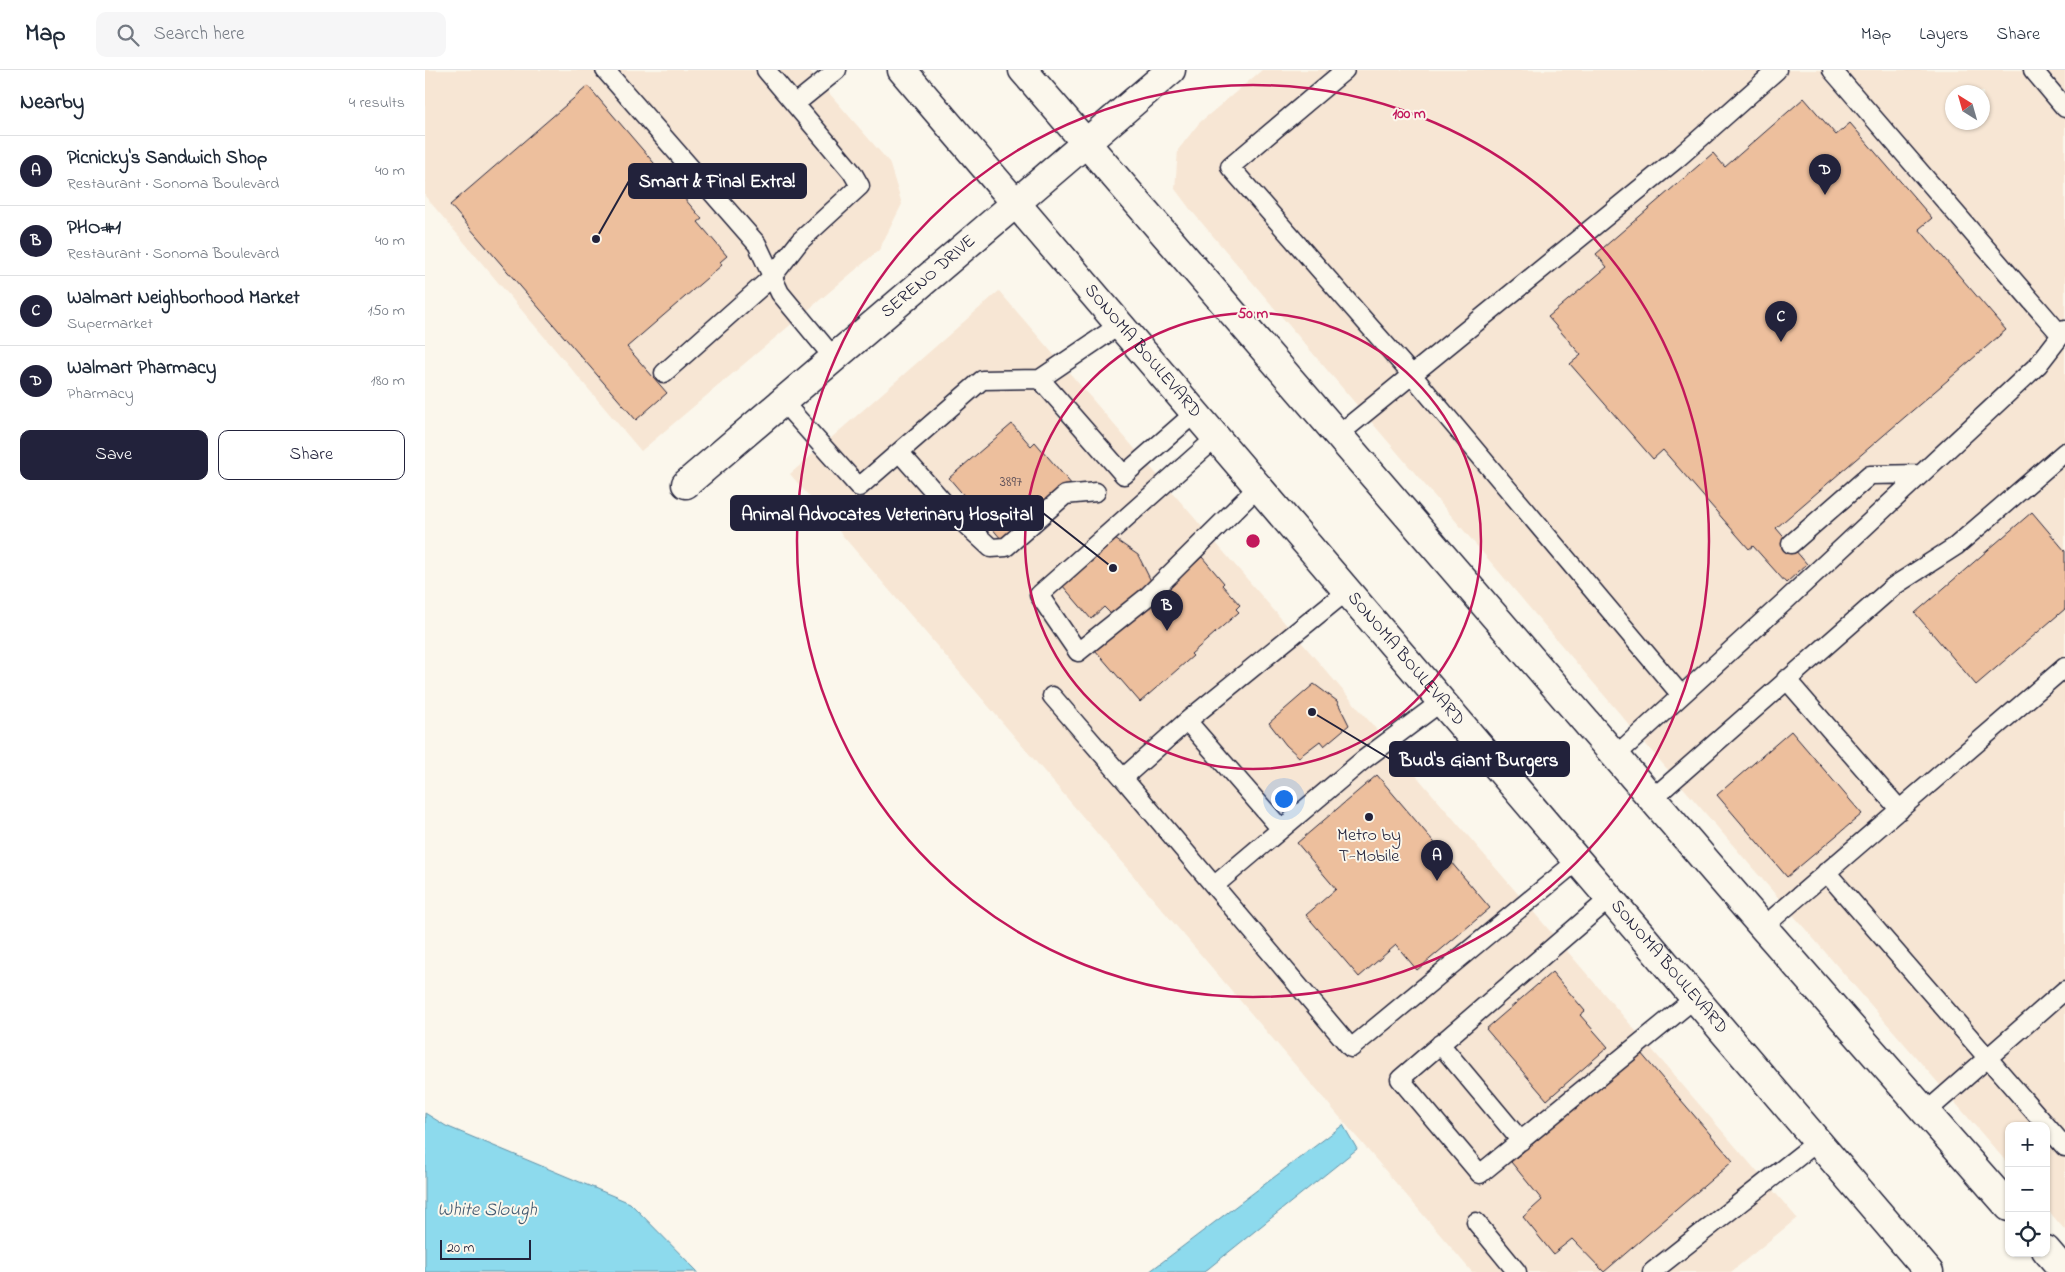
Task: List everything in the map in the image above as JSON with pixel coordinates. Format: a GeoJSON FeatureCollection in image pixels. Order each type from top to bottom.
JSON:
{"type":"FeatureCollection","features":[{"type":"Feature","properties":{"kind":"main road","name":"SONOMA BOULEVARD"},"geometry":{"type":"LineString","coordinates":[[902,70],[1017,202],[1609,899],[1929,1272]]}},
{"type":"Feature","properties":{"kind":"main road"},"geometry":{"type":"LineString","coordinates":[[1023,70],[1652,799],[2005,1202]]}},
{"type":"Feature","properties":{"kind":"main road","name":"SERENO DRIVE"},"geometry":{"type":"LineString","coordinates":[[686,484],[1171,70]]}},
{"type":"Feature","properties":{"kind":"lane"},"geometry":{"type":"LineString","coordinates":[[605,70],[757,244],[779,293],[833,357]]}},
{"type":"Feature","properties":{"kind":"lane"},"geometry":{"type":"LineString","coordinates":[[664,373],[772,277],[799,241],[860,186],[852,172],[765,70]]}},
{"type":"Feature","properties":{"kind":"lane"},"geometry":{"type":"LineString","coordinates":[[795,104],[837,70]]}},
{"type":"Feature","properties":{"kind":"lane"},"geometry":{"type":"LineString","coordinates":[[1345,70],[1230,167],[1412,375],[1681,694]]}},
{"type":"Feature","properties":{"kind":"lane"},"geometry":{"type":"LineString","coordinates":[[1338,435],[1679,158],[1777,70]]}},
{"type":"Feature","properties":{"kind":"lane"},"geometry":{"type":"LineString","coordinates":[[1615,756],[2038,365],[2063,332],[1832,70]]}},
{"type":"Feature","properties":{"kind":"lane"},"geometry":{"type":"LineString","coordinates":[[2033,70],[2065,108]]}},
{"type":"Feature","properties":{"kind":"lane"},"geometry":{"type":"LineString","coordinates":[[782,401],[859,487],[982,380],[1040,379],[1121,324]]}},
{"type":"Feature","properties":{"kind":"lane"},"geometry":{"type":"LineString","coordinates":[[1040,379],[1124,475],[1196,412]]}},
{"type":"Feature","properties":{"kind":"lane"},"geometry":{"type":"LineString","coordinates":[[1217,437],[1039,595],[1078,652],[1147,597],[1259,486]]}},
{"type":"Feature","properties":{"kind":"lane"},"geometry":{"type":"LineString","coordinates":[[899,452],[954,514],[991,548],[1006,547],[1065,495],[1096,492]]}},
{"type":"Feature","properties":{"kind":"lane"},"geometry":{"type":"LineString","coordinates":[[1652,799],[1786,679],[1894,586],[1956,546],[2065,452]]}},
{"type":"Feature","properties":{"kind":"lane"},"geometry":{"type":"LineString","coordinates":[[1791,544],[1870,475],[1921,474]]}},
{"type":"Feature","properties":{"kind":"lane"},"geometry":{"type":"LineString","coordinates":[[1123,778],[1187,721],[1348,590]]}},
{"type":"Feature","properties":{"kind":"lane"},"geometry":{"type":"LineString","coordinates":[[1763,927],[2065,667]]}},
{"type":"Feature","properties":{"kind":"lane"},"geometry":{"type":"LineString","coordinates":[[1786,679],[1900,810]]}},
{"type":"Feature","properties":{"kind":"lane"},"geometry":{"type":"LineString","coordinates":[[1052,696],[1215,885],[1351,1048],[1577,861]]}},
{"type":"Feature","properties":{"kind":"lane"},"geometry":{"type":"LineString","coordinates":[[1215,885],[1362,760],[1442,701]]}},
{"type":"Feature","properties":{"kind":"lane"},"geometry":{"type":"LineString","coordinates":[[1187,721],[1281,829]]}},
{"type":"Feature","properties":{"kind":"lane"},"geometry":{"type":"LineString","coordinates":[[1826,872],[2065,1146]]}},
{"type":"Feature","properties":{"kind":"lane"},"geometry":{"type":"LineString","coordinates":[[1609,899],[1400,1078],[1480,1174],[1695,998]]}},
{"type":"Feature","properties":{"kind":"lane"},"geometry":{"type":"LineString","coordinates":[[1926,1112],[2065,990]]}},
{"type":"Feature","properties":{"kind":"lane"},"geometry":{"type":"LineString","coordinates":[[1440,1044],[1521,1141]]}},
{"type":"Feature","properties":{"kind":"lane"},"geometry":{"type":"LineString","coordinates":[[1652,1272],[1817,1142]]}},
{"type":"Feature","properties":{"kind":"lane"},"geometry":{"type":"LineString","coordinates":[[1476,1222],[1517,1272]]}},
{"type":"Feature","properties":{"kind":"shaded area"},"geometry":{"type":"Polygon","coordinates":[[[425,70],[809,70],[889,162],[902,204],[879,250],[641,451],[425,196],[425,70]]]}},
{"type":"Feature","properties":{"kind":"shaded area"},"geometry":{"type":"Polygon","coordinates":[[[1262,70],[2065,70],[2065,1230],[2050,1213],[2050,1122],[2005,1122],[2005,1160],[1649,748],[1190,209],[1175,189],[1178,150],[1199,123],[1262,70]]]}},
{"type":"Feature","properties":{"kind":"shaded area"},"geometry":{"type":"Polygon","coordinates":[[[999,291],[1797,1218],[1731,1272],[1472,1272],[790,474],[999,291]]]}},
{"type":"Feature","properties":{"kind":"water","name":"White Slough"},"geometry":{"type":"Polygon","coordinates":[[[425,1113],[446,1126],[630,1203],[698,1272],[425,1272],[425,1113]]]}},
{"type":"Feature","properties":{"kind":"water"},"geometry":{"type":"Polygon","coordinates":[[[1343,1125],[1357,1149],[1204,1272],[1149,1272],[1343,1125]]]}},
{"type":"Feature","properties":{"kind":"building"},"geometry":{"type":"Polygon","coordinates":[[[588,86],[702,219],[698,222],[727,256],[720,262],[722,265],[627,347],[667,393],[636,420],[450,205],[588,86]]]}},
{"type":"Feature","properties":{"kind":"building"},"geometry":{"type":"Polygon","coordinates":[[[1804,98],[1836,135],[1850,123],[1932,218],[1919,229],[2006,330],[1776,528],[1807,564],[1786,583],[1753,546],[1749,549],[1663,450],[1653,459],[1570,364],[1581,355],[1548,317],[1607,267],[1596,254],[1713,153],[1725,167],[1804,98]]]}},
{"type":"Feature","properties":{"kind":"building"},"geometry":{"type":"Polygon","coordinates":[[[1012,424],[1031,446],[1035,442],[1073,486],[1002,540],[949,478],[1012,424]]]}},
{"type":"Feature","properties":{"kind":"building"},"geometry":{"type":"Polygon","coordinates":[[[2032,512],[2065,551],[2065,609],[1976,685],[1915,613],[2032,512]]]}},
{"type":"Feature","properties":{"kind":"building"},"geometry":{"type":"Polygon","coordinates":[[[1115,539],[1138,555],[1151,581],[1112,615],[1104,607],[1091,619],[1062,585],[1115,539]]]}},
{"type":"Feature","properties":{"kind":"building"},"geometry":{"type":"Polygon","coordinates":[[[1202,557],[1224,583],[1222,585],[1240,605],[1236,609],[1239,612],[1191,654],[1193,656],[1140,702],[1095,650],[1202,557]]]}},
{"type":"Feature","properties":{"kind":"building"},"geometry":{"type":"Polygon","coordinates":[[[1314,684],[1337,701],[1349,725],[1324,746],[1320,741],[1299,757],[1286,745],[1269,723],[1314,684]]]}},
{"type":"Feature","properties":{"kind":"building"},"geometry":{"type":"Polygon","coordinates":[[[1791,731],[1862,814],[1787,877],[1717,795],[1791,731]]]}},
{"type":"Feature","properties":{"kind":"building"},"geometry":{"type":"Polygon","coordinates":[[[1377,775],[1490,908],[1417,970],[1396,945],[1359,977],[1306,915],[1336,889],[1297,843],[1377,775]]]}},
{"type":"Feature","properties":{"kind":"building"},"geometry":{"type":"Polygon","coordinates":[[[1552,972],[1585,1011],[1580,1015],[1608,1047],[1547,1100],[1486,1029],[1552,972]]]}},
{"type":"Feature","properties":{"kind":"building"},"geometry":{"type":"Polygon","coordinates":[[[1640,1052],[1733,1161],[1604,1272],[1572,1239],[1553,1254],[1523,1217],[1542,1200],[1511,1162],[1640,1052]]]}},
{"type":"Feature","properties":{"kind":"place","name":"Walmart Pharmacy"},"geometry":{"type":"Point","coordinates":[1825,195]}},
{"type":"Feature","properties":{"kind":"place","name":"Smart & Final Extra!"},"geometry":{"type":"Point","coordinates":[596,239]}},
{"type":"Feature","properties":{"kind":"place","name":"Walmart Neighborhood Market"},"geometry":{"type":"Point","coordinates":[1781,342]}},
{"type":"Feature","properties":{"kind":"place","name":"Animal Advocates Veterinary Hospital"},"geometry":{"type":"Point","coordinates":[1113,568]}},
{"type":"Feature","properties":{"kind":"place","name":"PHO#1"},"geometry":{"type":"Point","coordinates":[1167,631]}},
{"type":"Feature","properties":{"kind":"place","name":"Bud's Giant Burgers"},"geometry":{"type":"Point","coordinates":[1312,712]}},
{"type":"Feature","properties":{"kind":"place","name":"Metro by T-Mobile"},"geometry":{"type":"Point","coordinates":[1369,817]}},
{"type":"Feature","properties":{"kind":"place","name":"Picnicky's Sandwich Shop"},"geometry":{"type":"Point","coordinates":[1437,881]}}]}
